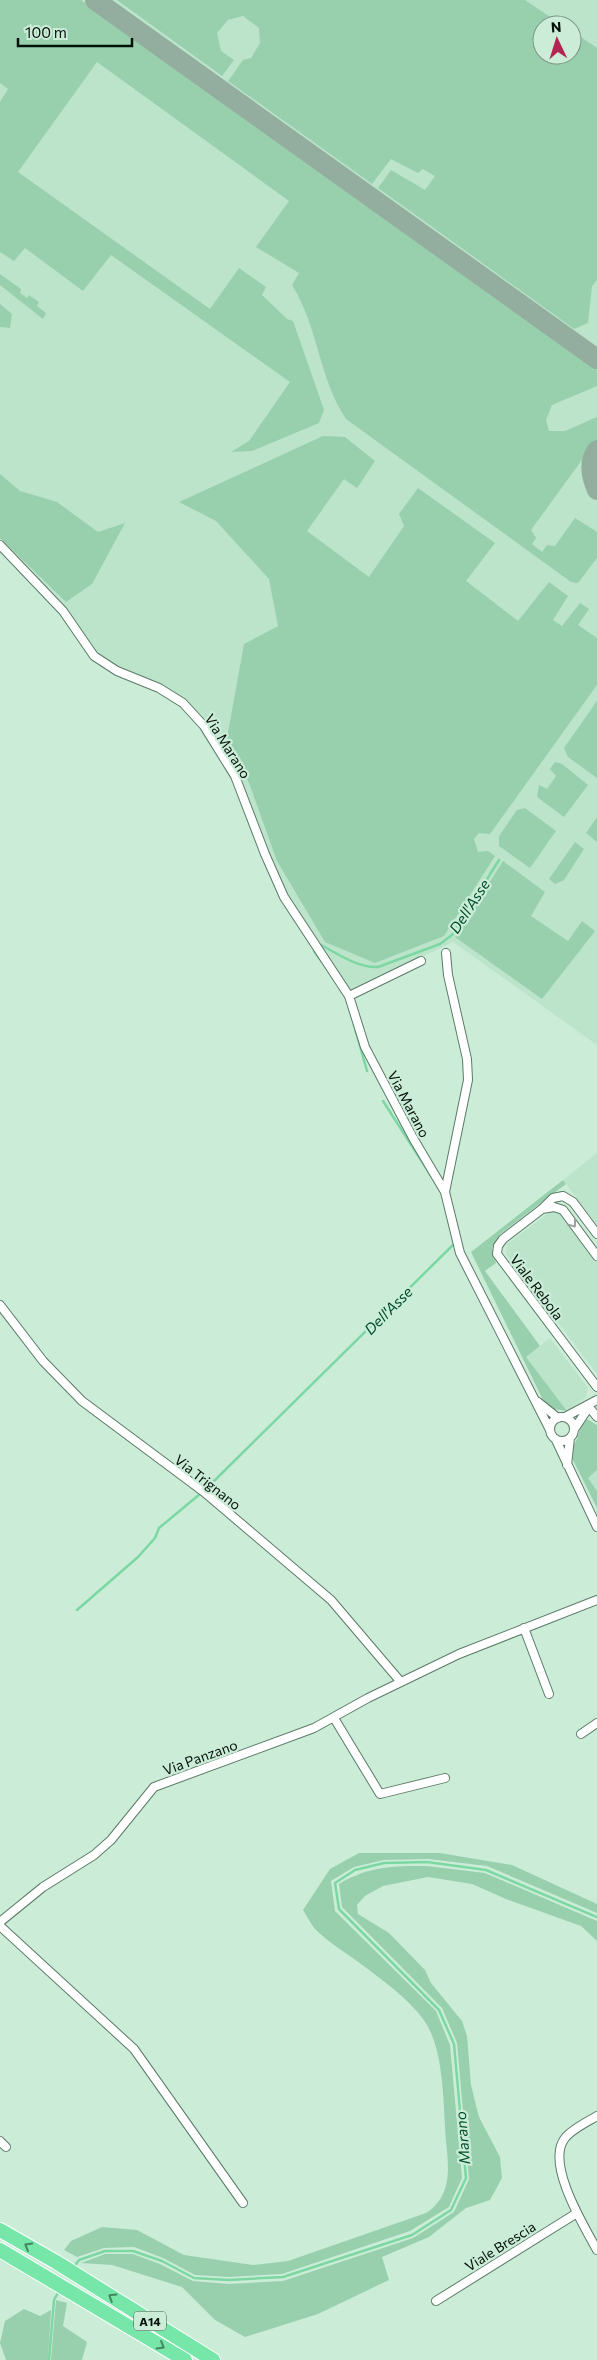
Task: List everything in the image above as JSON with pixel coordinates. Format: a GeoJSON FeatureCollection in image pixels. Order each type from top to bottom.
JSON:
{"type":"FeatureCollection","features":[{"type":"Feature","properties":{"kind":"highway","name":"A14"},"geometry":{"type":"LineString","coordinates":[[0,2230],[56,2262],[213,2360]]}},
{"type":"Feature","properties":{"kind":"highway","name":"A14"},"geometry":{"type":"LineString","coordinates":[[0,2250],[185,2360]]}},
{"type":"Feature","properties":{"kind":"street","name":"Via Marano"},"geometry":{"type":"LineString","coordinates":[[0,545],[63,610],[94,656],[117,671],[159,688],[183,703],[204,726],[235,776],[284,897],[349,996],[365,1047],[413,1138],[445,1192]]}},
{"type":"Feature","properties":{"kind":"street"},"geometry":{"type":"LineString","coordinates":[[446,952],[448,975],[467,1059],[468,1080],[445,1192],[460,1253],[536,1400],[597,1526]]}},
{"type":"Feature","properties":{"kind":"street"},"geometry":{"type":"LineString","coordinates":[[349,996],[421,961]]}},
{"type":"Feature","properties":{"kind":"street","name":"Viale Rebola"},"geometry":{"type":"LineString","coordinates":[[597,1234],[573,1202],[564,1196],[553,1198],[542,1209],[503,1239],[498,1246],[497,1254],[597,1387]]}},
{"type":"Feature","properties":{"kind":"street"},"geometry":{"type":"LineString","coordinates":[[542,1209],[554,1207],[563,1210],[597,1256]]}},
{"type":"Feature","properties":{"kind":"street","name":"Via Trignano"},"geometry":{"type":"LineString","coordinates":[[0,1305],[43,1362],[82,1401],[204,1492],[331,1600],[400,1681]]}},
{"type":"Feature","properties":{"kind":"street"},"geometry":{"type":"LineString","coordinates":[[536,1400],[562,1417],[572,1421],[575,1428]]}},
{"type":"Feature","properties":{"kind":"street"},"geometry":{"type":"LineString","coordinates":[[550,1430],[552,1423],[589,1406],[597,1400]]}},
{"type":"Feature","properties":{"kind":"street"},"geometry":{"type":"LineString","coordinates":[[589,1406],[597,1417]]}},
{"type":"Feature","properties":{"kind":"street"},"geometry":{"type":"LineString","coordinates":[[567,1464],[570,1438],[589,1406]]}},
{"type":"Feature","properties":{"kind":"street"},"geometry":{"type":"LineString","coordinates":[[556,1440],[563,1441],[570,1438]]}},
{"type":"Feature","properties":{"kind":"street","name":"Via Panzano"},"geometry":{"type":"LineString","coordinates":[[0,1922],[43,1887],[94,1855],[110,1840],[154,1787],[314,1728],[400,1681],[459,1654],[597,1600]]}},
{"type":"Feature","properties":{"kind":"street"},"geometry":{"type":"LineString","coordinates":[[524,1628],[549,1694]]}},
{"type":"Feature","properties":{"kind":"street"},"geometry":{"type":"LineString","coordinates":[[334,1718],[380,1794],[444,1778]]}},
{"type":"Feature","properties":{"kind":"street"},"geometry":{"type":"LineString","coordinates":[[581,1734],[597,1723]]}},
{"type":"Feature","properties":{"kind":"street"},"geometry":{"type":"LineString","coordinates":[[0,1926],[134,2049],[242,2203]]}},
{"type":"Feature","properties":{"kind":"street"},"geometry":{"type":"LineString","coordinates":[[597,2116],[565,2138],[558,2159],[577,2213],[597,2250]]}},
{"type":"Feature","properties":{"kind":"street","name":"Viale Brescia"},"geometry":{"type":"LineString","coordinates":[[436,2301],[577,2213]]}},
{"type":"Feature","properties":{"kind":"shaded area"},"geometry":{"type":"Polygon","coordinates":[[[0,0],[597,0],[597,1045],[453,942],[350,991],[277,878],[243,785],[200,714],[176,693],[110,663],[95,653],[68,612],[0,542],[0,0]]]}},
{"type":"Feature","properties":{"kind":"shaded area"},"geometry":{"type":"Polygon","coordinates":[[[0,0],[81,0],[597,370],[597,386],[552,405],[546,420],[549,431],[565,431],[597,417],[597,443],[587,453],[531,530],[536,538],[532,544],[542,552],[547,545],[555,546],[575,518],[597,532],[597,558],[578,583],[571,582],[346,419],[330,387],[308,318],[292,285],[299,273],[256,247],[289,201],[97,62],[18,172],[210,309],[239,268],[266,287],[262,295],[287,319],[293,321],[324,410],[319,423],[252,451],[231,452],[249,441],[290,382],[111,255],[83,291],[25,248],[14,261],[0,252],[0,102],[8,89],[0,83],[0,0]]]}},
{"type":"Feature","properties":{"kind":"shaded area"},"geometry":{"type":"Polygon","coordinates":[[[117,0],[525,0],[547,15],[532,15],[532,65],[582,65],[582,38],[597,48],[597,280],[592,286],[588,323],[574,329],[378,188],[391,170],[425,190],[435,176],[423,169],[418,173],[391,159],[372,184],[228,81],[243,60],[251,58],[260,43],[259,28],[243,16],[228,20],[217,33],[221,51],[234,60],[222,76],[117,0]]]}},
{"type":"Feature","properties":{"kind":"shaded area"},"geometry":{"type":"Polygon","coordinates":[[[0,274],[21,289],[20,293],[27,298],[29,295],[39,302],[37,306],[46,313],[43,319],[0,285],[0,274]]]}},
{"type":"Feature","properties":{"kind":"shaded area"},"geometry":{"type":"Polygon","coordinates":[[[0,304],[12,314],[10,328],[0,327],[0,304]]]}},
{"type":"Feature","properties":{"kind":"shaded area"},"geometry":{"type":"Polygon","coordinates":[[[323,436],[345,437],[375,461],[357,488],[344,479],[307,531],[369,577],[404,526],[399,514],[418,488],[495,543],[466,581],[518,621],[549,582],[568,596],[553,620],[562,626],[580,603],[589,609],[578,625],[597,638],[597,685],[490,834],[479,833],[474,839],[478,852],[488,851],[495,856],[444,936],[375,963],[325,942],[277,861],[249,783],[227,738],[244,644],[278,626],[269,579],[216,521],[179,502],[323,436]]]}},
{"type":"Feature","properties":{"kind":"shaded area"},"geometry":{"type":"Polygon","coordinates":[[[0,474],[20,491],[57,502],[98,532],[125,523],[92,584],[66,602],[0,538],[0,474]]]}},
{"type":"Feature","properties":{"kind":"shaded area"},"geometry":{"type":"Polygon","coordinates":[[[597,701],[597,778],[568,757],[564,748],[597,701]]]}},
{"type":"Feature","properties":{"kind":"shaded area"},"geometry":{"type":"Polygon","coordinates":[[[555,762],[562,764],[588,785],[564,817],[537,797],[539,785],[547,789],[556,776],[550,769],[555,762]]]}},
{"type":"Feature","properties":{"kind":"shaded area"},"geometry":{"type":"Polygon","coordinates":[[[525,808],[556,831],[530,868],[499,846],[499,836],[517,810],[525,808]]]}},
{"type":"Feature","properties":{"kind":"shaded area"},"geometry":{"type":"Polygon","coordinates":[[[597,817],[597,842],[586,833],[597,817]]]}},
{"type":"Feature","properties":{"kind":"shaded area"},"geometry":{"type":"Polygon","coordinates":[[[575,842],[584,849],[564,880],[555,884],[549,879],[575,842]]]}},
{"type":"Feature","properties":{"kind":"shaded area"},"geometry":{"type":"Polygon","coordinates":[[[503,861],[545,892],[531,916],[568,941],[582,921],[595,931],[542,999],[455,937],[503,861]]]}},
{"type":"Feature","properties":{"kind":"shaded area"},"geometry":{"type":"Polygon","coordinates":[[[597,1153],[597,1225],[563,1180],[597,1153]]]}},
{"type":"Feature","properties":{"kind":"shaded area"},"geometry":{"type":"Polygon","coordinates":[[[563,1180],[566,1184],[500,1234],[492,1248],[496,1263],[485,1271],[540,1346],[526,1357],[567,1411],[554,1409],[544,1402],[471,1252],[563,1180]]]}},
{"type":"Feature","properties":{"kind":"shaded area"},"geometry":{"type":"Polygon","coordinates":[[[551,1211],[559,1212],[597,1262],[597,1374],[506,1254],[507,1244],[551,1211]]]}},
{"type":"Feature","properties":{"kind":"shaded area"},"geometry":{"type":"Polygon","coordinates":[[[550,1338],[588,1388],[586,1397],[567,1411],[526,1357],[550,1338]]]}},
{"type":"Feature","properties":{"kind":"shaded area"},"geometry":{"type":"Polygon","coordinates":[[[587,1419],[597,1425],[597,1470],[588,1478],[597,1491],[597,1508],[570,1454],[570,1449],[574,1445],[582,1425],[587,1419]]]}},
{"type":"Feature","properties":{"kind":"shaded area"},"geometry":{"type":"Polygon","coordinates":[[[597,1470],[597,1491],[587,1478],[597,1470]]]}},
{"type":"Feature","properties":{"kind":"shaded area"},"geometry":{"type":"Polygon","coordinates":[[[359,1853],[440,1853],[512,1865],[597,1904],[597,1913],[487,1866],[428,1859],[384,1860],[354,1867],[331,1881],[335,1911],[436,2011],[450,2045],[462,2178],[449,2207],[410,2231],[282,2274],[229,2277],[195,2275],[163,2258],[134,2247],[104,2248],[77,2257],[64,2250],[71,2241],[102,2227],[137,2230],[184,2255],[253,2265],[288,2261],[426,2213],[441,2199],[447,2181],[448,2162],[442,2078],[430,2031],[410,2003],[320,1934],[313,1927],[303,1910],[330,1869],[359,1853]]]}},
{"type":"Feature","properties":{"kind":"shaded area"},"geometry":{"type":"Polygon","coordinates":[[[403,1866],[427,1866],[485,1873],[597,1921],[597,1941],[581,1926],[506,1899],[472,1884],[428,1877],[383,1886],[365,1896],[357,1905],[358,1914],[389,1933],[425,1970],[431,1983],[462,2021],[467,2036],[471,2085],[479,2117],[500,2157],[502,2178],[490,2200],[466,2208],[429,2237],[382,2257],[389,2280],[318,2314],[245,2337],[215,2320],[182,2287],[112,2265],[81,2263],[105,2254],[133,2254],[160,2264],[193,2281],[229,2284],[283,2281],[413,2238],[454,2212],[469,2179],[457,2043],[442,2008],[342,1907],[339,1884],[371,1870],[403,1866]]]}},
{"type":"Feature","properties":{"kind":"shaded area"},"geometry":{"type":"Polygon","coordinates":[[[56,2300],[67,2303],[63,2326],[87,2342],[82,2360],[51,2360],[56,2300]]]}},
{"type":"Feature","properties":{"kind":"shaded area"},"geometry":{"type":"Polygon","coordinates":[[[24,2309],[40,2316],[51,2310],[48,2360],[6,2360],[0,2343],[5,2321],[24,2309]]]}},
{"type":"Feature","properties":{"kind":"waterway","name":"Dell'Asse"},"geometry":{"type":"LineString","coordinates":[[321,945],[356,963],[378,967],[440,944],[452,935],[499,860]]}},
{"type":"Feature","properties":{"kind":"waterway","name":"Dell'Asse"},"geometry":{"type":"LineString","coordinates":[[314,951],[322,962]]}},
{"type":"Feature","properties":{"kind":"waterway","name":"Dell'Asse"},"geometry":{"type":"LineString","coordinates":[[354,1025],[367,1071]]}},
{"type":"Feature","properties":{"kind":"waterway","name":"Dell'Asse"},"geometry":{"type":"LineString","coordinates":[[383,1101],[437,1185]]}},
{"type":"Feature","properties":{"kind":"waterway","name":"Dell'Asse"},"geometry":{"type":"LineString","coordinates":[[206,1489],[455,1243]]}},
{"type":"Feature","properties":{"kind":"waterway","name":"Dell'Asse"},"geometry":{"type":"LineString","coordinates":[[77,1610],[138,1557],[155,1538],[159,1528],[200,1494]]}},
{"type":"Feature","properties":{"kind":"waterway","name":"Marano"},"geometry":{"type":"LineString","coordinates":[[74,2267],[79,2260],[105,2251],[133,2251],[162,2261],[194,2278],[229,2280],[283,2277],[412,2235],[451,2210],[466,2178],[454,2044],[439,2010],[339,1909],[335,1883],[355,1870],[384,1863],[427,1862],[486,1870],[597,1917]]}},
{"type":"Feature","properties":{"kind":"waterway","name":"Marano"},"geometry":{"type":"LineString","coordinates":[[49,2360],[54,2300],[59,2291]]}},
{"type":"Feature","properties":{"kind":"taxiway"},"geometry":{"type":"LineString","coordinates":[[95,0],[597,359]]}},
{"type":"Feature","properties":{"kind":"taxiway"},"geometry":{"type":"LineString","coordinates":[[597,450],[591,465],[593,480],[597,490]]}}]}
